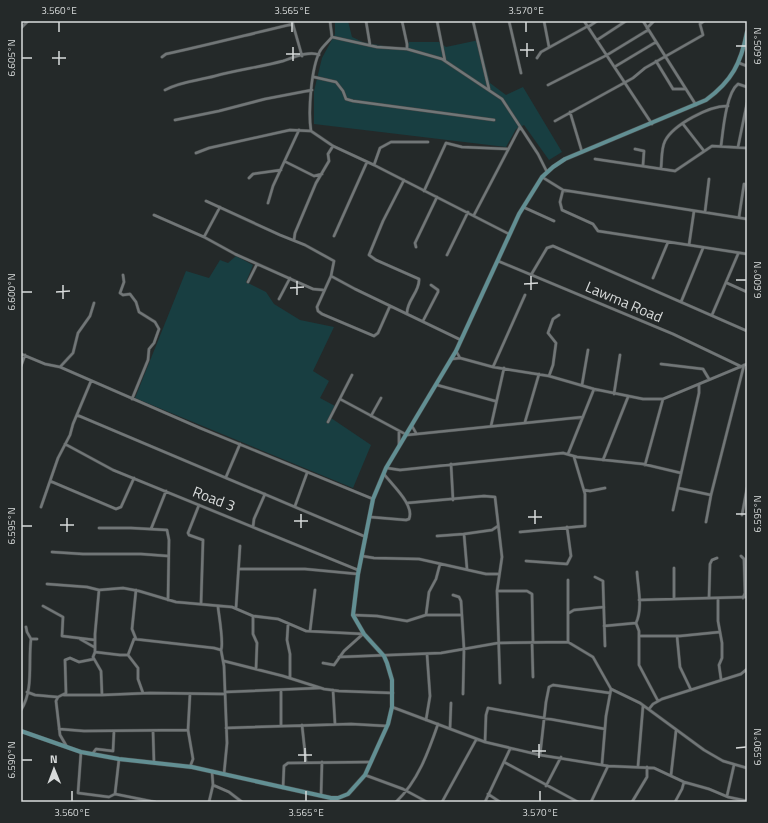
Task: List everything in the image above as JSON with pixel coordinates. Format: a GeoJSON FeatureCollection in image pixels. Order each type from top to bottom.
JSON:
{"type":"FeatureCollection","features":[{"type":"Feature","properties":{"kind":"main road"},"geometry":{"type":"LineString","coordinates":[[21,731],[81,752],[119,759],[190,767],[321,796],[333,798],[343,797],[352,790],[365,775],[387,726],[392,707],[393,693],[391,674],[384,656],[364,634],[353,615],[358,572],[373,499],[386,468],[456,351],[509,234],[523,207],[542,177],[556,164],[706,100],[722,87],[739,63],[747,32]]}},
{"type":"Feature","properties":{"kind":"street"},"geometry":{"type":"LineString","coordinates":[[21,28],[28,21]]}},
{"type":"Feature","properties":{"kind":"street"},"geometry":{"type":"LineString","coordinates":[[311,131],[310,109],[314,77],[319,55],[332,37],[330,21]]}},
{"type":"Feature","properties":{"kind":"street"},"geometry":{"type":"LineString","coordinates":[[366,21],[370,45]]}},
{"type":"Feature","properties":{"kind":"street"},"geometry":{"type":"LineString","coordinates":[[402,21],[407,49]]}},
{"type":"Feature","properties":{"kind":"street"},"geometry":{"type":"LineString","coordinates":[[437,21],[445,61]]}},
{"type":"Feature","properties":{"kind":"street"},"geometry":{"type":"LineString","coordinates":[[473,21],[489,89]]}},
{"type":"Feature","properties":{"kind":"street"},"geometry":{"type":"LineString","coordinates":[[509,21],[521,73]]}},
{"type":"Feature","properties":{"kind":"street"},"geometry":{"type":"LineString","coordinates":[[544,21],[549,47]]}},
{"type":"Feature","properties":{"kind":"street"},"geometry":{"type":"LineString","coordinates":[[584,21],[616,66],[652,124]]}},
{"type":"Feature","properties":{"kind":"street"},"geometry":{"type":"LineString","coordinates":[[537,58],[541,52],[549,47],[597,21]]}},
{"type":"Feature","properties":{"kind":"street"},"geometry":{"type":"LineString","coordinates":[[597,40],[626,21]]}},
{"type":"Feature","properties":{"kind":"street"},"geometry":{"type":"LineString","coordinates":[[643,21],[696,105]]}},
{"type":"Feature","properties":{"kind":"street"},"geometry":{"type":"LineString","coordinates":[[548,85],[607,55],[648,29],[654,21]]}},
{"type":"Feature","properties":{"kind":"street"},"geometry":{"type":"LineString","coordinates":[[555,121],[703,36],[700,24],[704,21]]}},
{"type":"Feature","properties":{"kind":"street"},"geometry":{"type":"LineString","coordinates":[[162,57],[166,54],[218,40],[233,39],[293,22],[302,56]]}},
{"type":"Feature","properties":{"kind":"street"},"geometry":{"type":"LineString","coordinates":[[332,37],[386,48],[407,49],[445,61],[502,99],[538,154],[547,172]]}},
{"type":"Feature","properties":{"kind":"street"},"geometry":{"type":"LineString","coordinates":[[616,66],[656,42]]}},
{"type":"Feature","properties":{"kind":"street"},"geometry":{"type":"LineString","coordinates":[[165,90],[176,84],[190,80],[302,56],[315,54],[319,55]]}},
{"type":"Feature","properties":{"kind":"street"},"geometry":{"type":"LineString","coordinates":[[656,62],[673,89],[686,89]]}},
{"type":"Feature","properties":{"kind":"street"},"geometry":{"type":"LineString","coordinates":[[739,63],[747,66]]}},
{"type":"Feature","properties":{"kind":"street"},"geometry":{"type":"LineString","coordinates":[[314,77],[336,82],[343,91],[346,100],[494,120]]}},
{"type":"Feature","properties":{"kind":"street"},"geometry":{"type":"LineString","coordinates":[[721,146],[728,106],[736,85],[740,84],[747,86]]}},
{"type":"Feature","properties":{"kind":"street"},"geometry":{"type":"LineString","coordinates":[[175,120],[219,111],[265,99],[312,90]]}},
{"type":"Feature","properties":{"kind":"street"},"geometry":{"type":"LineString","coordinates":[[738,147],[747,103]]}},
{"type":"Feature","properties":{"kind":"street"},"geometry":{"type":"LineString","coordinates":[[660,168],[665,142],[683,124],[693,116],[714,107],[728,106]]}},
{"type":"Feature","properties":{"kind":"street"},"geometry":{"type":"LineString","coordinates":[[570,112],[582,152]]}},
{"type":"Feature","properties":{"kind":"street"},"geometry":{"type":"LineString","coordinates":[[683,124],[704,151]]}},
{"type":"Feature","properties":{"kind":"street"},"geometry":{"type":"LineString","coordinates":[[474,215],[520,127]]}},
{"type":"Feature","properties":{"kind":"street"},"geometry":{"type":"LineString","coordinates":[[196,153],[213,147],[289,130],[311,131],[334,146],[474,215],[509,234]]}},
{"type":"Feature","properties":{"kind":"street"},"geometry":{"type":"LineString","coordinates":[[268,203],[299,130]]}},
{"type":"Feature","properties":{"kind":"street"},"geometry":{"type":"LineString","coordinates":[[374,165],[380,148],[391,142],[428,142]]}},
{"type":"Feature","properties":{"kind":"street"},"geometry":{"type":"LineString","coordinates":[[424,191],[446,143],[462,147],[508,149]]}},
{"type":"Feature","properties":{"kind":"street"},"geometry":{"type":"LineString","coordinates":[[294,240],[294,233],[329,161],[328,154],[334,146]]}},
{"type":"Feature","properties":{"kind":"street"},"geometry":{"type":"LineString","coordinates":[[595,159],[675,171],[712,146],[747,148]]}},
{"type":"Feature","properties":{"kind":"street"},"geometry":{"type":"LineString","coordinates":[[635,149],[644,151],[643,165]]}},
{"type":"Feature","properties":{"kind":"street"},"geometry":{"type":"LineString","coordinates":[[286,162],[314,176],[322,174]]}},
{"type":"Feature","properties":{"kind":"street"},"geometry":{"type":"LineString","coordinates":[[334,236],[367,162]]}},
{"type":"Feature","properties":{"kind":"street"},"geometry":{"type":"LineString","coordinates":[[249,178],[253,174],[281,170]]}},
{"type":"Feature","properties":{"kind":"street"},"geometry":{"type":"LineString","coordinates":[[542,177],[563,190],[747,219]]}},
{"type":"Feature","properties":{"kind":"street"},"geometry":{"type":"LineString","coordinates":[[704,212],[709,179]]}},
{"type":"Feature","properties":{"kind":"street"},"geometry":{"type":"LineString","coordinates":[[404,180],[383,220],[369,255],[376,260],[419,279],[419,285],[407,308],[407,314]]}},
{"type":"Feature","properties":{"kind":"street"},"geometry":{"type":"LineString","coordinates":[[739,218],[744,184]]}},
{"type":"Feature","properties":{"kind":"street"},"geometry":{"type":"LineString","coordinates":[[563,190],[560,202],[562,210],[593,224],[597,230],[738,254],[747,254]]}},
{"type":"Feature","properties":{"kind":"street"},"geometry":{"type":"LineString","coordinates":[[416,246],[415,243],[437,197]]}},
{"type":"Feature","properties":{"kind":"street"},"geometry":{"type":"LineString","coordinates":[[206,201],[294,240],[334,261],[332,276],[323,290],[317,305],[318,311],[371,336],[378,332],[390,306]]}},
{"type":"Feature","properties":{"kind":"street"},"geometry":{"type":"LineString","coordinates":[[204,237],[220,207]]}},
{"type":"Feature","properties":{"kind":"street"},"geometry":{"type":"LineString","coordinates":[[523,207],[554,221]]}},
{"type":"Feature","properties":{"kind":"street"},"geometry":{"type":"LineString","coordinates":[[689,245],[694,211]]}},
{"type":"Feature","properties":{"kind":"street"},"geometry":{"type":"LineString","coordinates":[[447,255],[468,212]]}},
{"type":"Feature","properties":{"kind":"street"},"geometry":{"type":"LineString","coordinates":[[154,215],[315,290],[323,290]]}},
{"type":"Feature","properties":{"kind":"street"},"geometry":{"type":"LineString","coordinates":[[653,278],[668,242]]}},
{"type":"Feature","properties":{"kind":"street"},"geometry":{"type":"LineString","coordinates":[[531,275],[547,248],[553,246],[747,331]]}},
{"type":"Feature","properties":{"kind":"street"},"geometry":{"type":"LineString","coordinates":[[681,302],[702,248]]}},
{"type":"Feature","properties":{"kind":"street"},"geometry":{"type":"LineString","coordinates":[[712,315],[727,283],[738,254]]}},
{"type":"Feature","properties":{"kind":"street","name":"Lawma Road"},"geometry":{"type":"LineString","coordinates":[[498,261],[673,334],[740,366]]}},
{"type":"Feature","properties":{"kind":"street"},"geometry":{"type":"LineString","coordinates":[[248,282],[257,264]]}},
{"type":"Feature","properties":{"kind":"street"},"geometry":{"type":"LineString","coordinates":[[123,275],[124,282],[120,293],[124,295],[129,294],[136,302],[139,312],[158,326],[158,333],[149,349],[148,360],[132,399]]}},
{"type":"Feature","properties":{"kind":"street"},"geometry":{"type":"LineString","coordinates":[[332,276],[461,340]]}},
{"type":"Feature","properties":{"kind":"street"},"geometry":{"type":"LineString","coordinates":[[279,299],[290,278]]}},
{"type":"Feature","properties":{"kind":"street"},"geometry":{"type":"LineString","coordinates":[[727,283],[747,292]]}},
{"type":"Feature","properties":{"kind":"street"},"geometry":{"type":"LineString","coordinates":[[423,321],[438,292],[438,290],[431,285]]}},
{"type":"Feature","properties":{"kind":"street"},"geometry":{"type":"LineString","coordinates":[[492,367],[525,295]]}},
{"type":"Feature","properties":{"kind":"street"},"geometry":{"type":"LineString","coordinates":[[60,367],[73,353],[78,333],[90,316],[94,303]]}},
{"type":"Feature","properties":{"kind":"street"},"geometry":{"type":"LineString","coordinates":[[549,376],[553,365],[556,343],[548,333],[553,319],[559,315]]}},
{"type":"Feature","properties":{"kind":"street"},"geometry":{"type":"LineString","coordinates":[[582,385],[588,350]]}},
{"type":"Feature","properties":{"kind":"street"},"geometry":{"type":"LineString","coordinates":[[456,351],[460,358]]}},
{"type":"Feature","properties":{"kind":"street"},"geometry":{"type":"LineString","coordinates":[[21,354],[45,364],[60,367],[89,381],[307,473],[373,499]]}},
{"type":"Feature","properties":{"kind":"street"},"geometry":{"type":"LineString","coordinates":[[21,366],[25,355]]}},
{"type":"Feature","properties":{"kind":"street"},"geometry":{"type":"LineString","coordinates":[[614,394],[620,355]]}},
{"type":"Feature","properties":{"kind":"street"},"geometry":{"type":"LineString","coordinates":[[452,358],[460,358],[492,367],[549,376],[614,394],[643,399],[662,399],[745,364]]}},
{"type":"Feature","properties":{"kind":"street"},"geometry":{"type":"LineString","coordinates":[[661,364],[703,369],[709,379]]}},
{"type":"Feature","properties":{"kind":"street"},"geometry":{"type":"LineString","coordinates":[[706,522],[711,495],[745,364]]}},
{"type":"Feature","properties":{"kind":"street"},"geometry":{"type":"LineString","coordinates":[[491,426],[495,401],[504,368]]}},
{"type":"Feature","properties":{"kind":"street"},"geometry":{"type":"LineString","coordinates":[[525,422],[539,374]]}},
{"type":"Feature","properties":{"kind":"street"},"geometry":{"type":"LineString","coordinates":[[328,422],[352,375]]}},
{"type":"Feature","properties":{"kind":"street"},"geometry":{"type":"LineString","coordinates":[[41,507],[89,381]]}},
{"type":"Feature","properties":{"kind":"street"},"geometry":{"type":"LineString","coordinates":[[673,510],[699,393],[699,384]]}},
{"type":"Feature","properties":{"kind":"street"},"geometry":{"type":"LineString","coordinates":[[437,385],[495,401]]}},
{"type":"Feature","properties":{"kind":"street"},"geometry":{"type":"LineString","coordinates":[[568,454],[594,389]]}},
{"type":"Feature","properties":{"kind":"street"},"geometry":{"type":"LineString","coordinates":[[603,460],[628,397]]}},
{"type":"Feature","properties":{"kind":"street"},"geometry":{"type":"LineString","coordinates":[[371,416],[381,398]]}},
{"type":"Feature","properties":{"kind":"street"},"geometry":{"type":"LineString","coordinates":[[340,399],[407,435],[583,417]]}},
{"type":"Feature","properties":{"kind":"street"},"geometry":{"type":"LineString","coordinates":[[645,465],[662,399]]}},
{"type":"Feature","properties":{"kind":"street"},"geometry":{"type":"LineString","coordinates":[[77,415],[366,537]]}},
{"type":"Feature","properties":{"kind":"street"},"geometry":{"type":"LineString","coordinates":[[412,426],[416,433]]}},
{"type":"Feature","properties":{"kind":"street"},"geometry":{"type":"LineString","coordinates":[[399,432],[399,448]]}},
{"type":"Feature","properties":{"kind":"street","name":"Road 3"},"geometry":{"type":"LineString","coordinates":[[65,444],[108,468],[247,524],[358,572]]}},
{"type":"Feature","properties":{"kind":"street"},"geometry":{"type":"LineString","coordinates":[[226,477],[240,444]]}},
{"type":"Feature","properties":{"kind":"street"},"geometry":{"type":"LineString","coordinates":[[386,468],[400,470],[556,453],[645,465],[681,473]]}},
{"type":"Feature","properties":{"kind":"street"},"geometry":{"type":"LineString","coordinates":[[520,532],[567,527],[583,528],[586,525],[584,490],[574,456]]}},
{"type":"Feature","properties":{"kind":"street"},"geometry":{"type":"LineString","coordinates":[[576,462],[577,457]]}},
{"type":"Feature","properties":{"kind":"street"},"geometry":{"type":"LineString","coordinates":[[451,464],[453,500]]}},
{"type":"Feature","properties":{"kind":"street"},"geometry":{"type":"LineString","coordinates":[[295,506],[307,473]]}},
{"type":"Feature","properties":{"kind":"street"},"geometry":{"type":"LineString","coordinates":[[370,517],[395,520],[409,519],[411,516],[407,503],[384,474]]}},
{"type":"Feature","properties":{"kind":"street"},"geometry":{"type":"LineString","coordinates":[[50,481],[116,509],[121,507],[134,478]]}},
{"type":"Feature","properties":{"kind":"street"},"geometry":{"type":"LineString","coordinates":[[584,490],[590,491],[605,488]]}},
{"type":"Feature","properties":{"kind":"street"},"geometry":{"type":"LineString","coordinates":[[678,488],[711,495]]}},
{"type":"Feature","properties":{"kind":"street"},"geometry":{"type":"LineString","coordinates":[[742,514],[747,488]]}},
{"type":"Feature","properties":{"kind":"street"},"geometry":{"type":"LineString","coordinates":[[151,529],[166,491]]}},
{"type":"Feature","properties":{"kind":"street"},"geometry":{"type":"LineString","coordinates":[[253,527],[254,519],[265,494]]}},
{"type":"Feature","properties":{"kind":"street"},"geometry":{"type":"LineString","coordinates":[[407,503],[494,496],[502,557],[497,591],[500,683]]}},
{"type":"Feature","properties":{"kind":"street"},"geometry":{"type":"LineString","coordinates":[[199,505],[188,533],[189,535],[203,540],[201,604]]}},
{"type":"Feature","properties":{"kind":"street"},"geometry":{"type":"LineString","coordinates":[[247,524],[254,519]]}},
{"type":"Feature","properties":{"kind":"street"},"geometry":{"type":"LineString","coordinates":[[437,536],[492,530],[499,526]]}},
{"type":"Feature","properties":{"kind":"street"},"geometry":{"type":"LineString","coordinates":[[526,562],[567,564],[571,556],[567,527]]}},
{"type":"Feature","properties":{"kind":"street"},"geometry":{"type":"LineString","coordinates":[[99,528],[167,530],[168,600]]}},
{"type":"Feature","properties":{"kind":"street"},"geometry":{"type":"LineString","coordinates":[[464,534],[467,569]]}},
{"type":"Feature","properties":{"kind":"street"},"geometry":{"type":"LineString","coordinates":[[236,608],[240,546]]}},
{"type":"Feature","properties":{"kind":"street"},"geometry":{"type":"LineString","coordinates":[[52,552],[168,556]]}},
{"type":"Feature","properties":{"kind":"street"},"geometry":{"type":"LineString","coordinates":[[361,556],[374,558],[417,559],[486,574],[499,574]]}},
{"type":"Feature","properties":{"kind":"street"},"geometry":{"type":"LineString","coordinates":[[742,556],[745,561],[745,593],[743,598]]}},
{"type":"Feature","properties":{"kind":"street"},"geometry":{"type":"LineString","coordinates":[[709,598],[710,564],[712,560],[717,558]]}},
{"type":"Feature","properties":{"kind":"street"},"geometry":{"type":"LineString","coordinates":[[426,615],[429,592],[436,579],[440,564]]}},
{"type":"Feature","properties":{"kind":"street"},"geometry":{"type":"LineString","coordinates":[[674,568],[674,598]]}},
{"type":"Feature","properties":{"kind":"street"},"geometry":{"type":"LineString","coordinates":[[239,569],[295,569],[358,572]]}},
{"type":"Feature","properties":{"kind":"street"},"geometry":{"type":"LineString","coordinates":[[636,572],[639,600],[639,616],[636,622],[639,636],[639,665],[658,701]]}},
{"type":"Feature","properties":{"kind":"street"},"geometry":{"type":"LineString","coordinates":[[595,577],[603,581],[605,646]]}},
{"type":"Feature","properties":{"kind":"street"},"geometry":{"type":"LineString","coordinates":[[568,580],[568,642]]}},
{"type":"Feature","properties":{"kind":"street"},"geometry":{"type":"LineString","coordinates":[[47,584],[87,587],[99,590],[122,588],[136,590],[179,603],[236,608],[252,616],[274,618],[288,625],[310,631],[364,634]]}},
{"type":"Feature","properties":{"kind":"street"},"geometry":{"type":"LineString","coordinates":[[99,590],[94,659],[101,670],[102,695]]}},
{"type":"Feature","properties":{"kind":"street"},"geometry":{"type":"LineString","coordinates":[[136,590],[132,629],[136,640]]}},
{"type":"Feature","properties":{"kind":"street"},"geometry":{"type":"LineString","coordinates":[[310,631],[315,590]]}},
{"type":"Feature","properties":{"kind":"street"},"geometry":{"type":"LineString","coordinates":[[497,591],[527,591],[532,594],[533,677]]}},
{"type":"Feature","properties":{"kind":"street"},"geometry":{"type":"LineString","coordinates":[[453,595],[460,599],[464,649],[464,694]]}},
{"type":"Feature","properties":{"kind":"street"},"geometry":{"type":"LineString","coordinates":[[639,600],[674,598],[747,598]]}},
{"type":"Feature","properties":{"kind":"street"},"geometry":{"type":"LineString","coordinates":[[718,598],[718,621],[722,658],[719,665],[721,679]]}},
{"type":"Feature","properties":{"kind":"street"},"geometry":{"type":"LineString","coordinates":[[43,606],[63,617],[62,636],[95,640]]}},
{"type":"Feature","properties":{"kind":"street"},"geometry":{"type":"LineString","coordinates":[[218,607],[220,634],[223,640],[221,650],[225,693],[226,728],[224,774]]}},
{"type":"Feature","properties":{"kind":"street"},"geometry":{"type":"LineString","coordinates":[[569,614],[574,610],[604,607]]}},
{"type":"Feature","properties":{"kind":"street"},"geometry":{"type":"LineString","coordinates":[[353,615],[377,616],[407,621],[426,615],[461,615]]}},
{"type":"Feature","properties":{"kind":"street"},"geometry":{"type":"LineString","coordinates":[[252,616],[253,634],[257,643],[256,669]]}},
{"type":"Feature","properties":{"kind":"street"},"geometry":{"type":"LineString","coordinates":[[604,626],[636,622]]}},
{"type":"Feature","properties":{"kind":"street"},"geometry":{"type":"LineString","coordinates":[[288,625],[287,640],[290,654],[290,678]]}},
{"type":"Feature","properties":{"kind":"street"},"geometry":{"type":"LineString","coordinates":[[21,710],[27,701],[30,675],[31,639],[26,627]]}},
{"type":"Feature","properties":{"kind":"street"},"geometry":{"type":"LineString","coordinates":[[639,636],[677,636],[720,632]]}},
{"type":"Feature","properties":{"kind":"street"},"geometry":{"type":"LineString","coordinates":[[322,663],[332,666],[364,634]]}},
{"type":"Feature","properties":{"kind":"street"},"geometry":{"type":"LineString","coordinates":[[677,636],[680,667],[691,690]]}},
{"type":"Feature","properties":{"kind":"street"},"geometry":{"type":"LineString","coordinates":[[80,638],[94,648]]}},
{"type":"Feature","properties":{"kind":"street"},"geometry":{"type":"LineString","coordinates":[[31,639],[37,639]]}},
{"type":"Feature","properties":{"kind":"street"},"geometry":{"type":"LineString","coordinates":[[128,655],[131,651],[133,640],[207,647],[221,650]]}},
{"type":"Feature","properties":{"kind":"street"},"geometry":{"type":"LineString","coordinates":[[339,658],[459,651],[498,643],[568,642],[593,657],[611,689],[649,709],[676,731],[704,750],[734,765],[747,768]]}},
{"type":"Feature","properties":{"kind":"street"},"geometry":{"type":"LineString","coordinates":[[95,652],[128,655]]}},
{"type":"Feature","properties":{"kind":"street"},"geometry":{"type":"LineString","coordinates":[[426,720],[430,696],[427,654]]}},
{"type":"Feature","properties":{"kind":"street"},"geometry":{"type":"LineString","coordinates":[[128,655],[138,668],[138,679],[143,693]]}},
{"type":"Feature","properties":{"kind":"street"},"geometry":{"type":"LineString","coordinates":[[63,695],[66,688],[66,660],[70,658],[79,662],[94,659]]}},
{"type":"Feature","properties":{"kind":"street"},"geometry":{"type":"LineString","coordinates":[[223,661],[290,678],[320,688],[393,693]]}},
{"type":"Feature","properties":{"kind":"street"},"geometry":{"type":"LineString","coordinates":[[649,709],[658,701],[721,679],[741,674],[747,669]]}},
{"type":"Feature","properties":{"kind":"street"},"geometry":{"type":"LineString","coordinates":[[540,755],[549,687],[553,685],[610,692]]}},
{"type":"Feature","properties":{"kind":"street"},"geometry":{"type":"LineString","coordinates":[[27,692],[35,695],[58,697],[63,695],[143,693],[186,694],[190,696],[320,688]]}},
{"type":"Feature","properties":{"kind":"street"},"geometry":{"type":"LineString","coordinates":[[602,764],[611,689]]}},
{"type":"Feature","properties":{"kind":"street"},"geometry":{"type":"LineString","coordinates":[[333,690],[335,724]]}},
{"type":"Feature","properties":{"kind":"street"},"geometry":{"type":"LineString","coordinates":[[281,691],[281,726]]}},
{"type":"Feature","properties":{"kind":"street"},"geometry":{"type":"LineString","coordinates":[[190,696],[188,730],[193,759],[190,767]]}},
{"type":"Feature","properties":{"kind":"street"},"geometry":{"type":"LineString","coordinates":[[58,697],[57,709],[61,730],[60,734],[67,748]]}},
{"type":"Feature","properties":{"kind":"street"},"geometry":{"type":"LineString","coordinates":[[450,728],[451,703]]}},
{"type":"Feature","properties":{"kind":"street"},"geometry":{"type":"LineString","coordinates":[[638,766],[643,706]]}},
{"type":"Feature","properties":{"kind":"street"},"geometry":{"type":"LineString","coordinates":[[392,707],[450,728],[476,740],[540,755],[561,757],[608,766],[647,767],[671,775],[684,782],[747,801]]}},
{"type":"Feature","properties":{"kind":"street"},"geometry":{"type":"LineString","coordinates":[[485,742],[486,715],[488,708],[605,730]]}},
{"type":"Feature","properties":{"kind":"street"},"geometry":{"type":"LineString","coordinates":[[226,728],[335,724],[387,726]]}},
{"type":"Feature","properties":{"kind":"street"},"geometry":{"type":"LineString","coordinates":[[396,802],[407,792],[426,758],[438,724]]}},
{"type":"Feature","properties":{"kind":"street"},"geometry":{"type":"LineString","coordinates":[[302,725],[306,762]]}},
{"type":"Feature","properties":{"kind":"street"},"geometry":{"type":"LineString","coordinates":[[61,730],[188,730]]}},
{"type":"Feature","properties":{"kind":"street"},"geometry":{"type":"LineString","coordinates":[[93,753],[96,749],[113,751],[114,731]]}},
{"type":"Feature","properties":{"kind":"street"},"geometry":{"type":"LineString","coordinates":[[153,731],[154,763]]}},
{"type":"Feature","properties":{"kind":"street"},"geometry":{"type":"LineString","coordinates":[[671,775],[676,731]]}},
{"type":"Feature","properties":{"kind":"street"},"geometry":{"type":"LineString","coordinates":[[442,802],[476,740]]}},
{"type":"Feature","properties":{"kind":"street"},"geometry":{"type":"LineString","coordinates":[[485,802],[510,749]]}},
{"type":"Feature","properties":{"kind":"street"},"geometry":{"type":"LineString","coordinates":[[81,752],[78,793],[109,796],[115,794],[155,802]]}},
{"type":"Feature","properties":{"kind":"street"},"geometry":{"type":"LineString","coordinates":[[546,786],[561,757]]}},
{"type":"Feature","properties":{"kind":"street"},"geometry":{"type":"LineString","coordinates":[[115,794],[119,759]]}},
{"type":"Feature","properties":{"kind":"street"},"geometry":{"type":"LineString","coordinates":[[283,788],[285,765],[306,762],[371,762]]}},
{"type":"Feature","properties":{"kind":"street"},"geometry":{"type":"LineString","coordinates":[[321,796],[322,762]]}},
{"type":"Feature","properties":{"kind":"street"},"geometry":{"type":"LineString","coordinates":[[504,762],[578,802]]}},
{"type":"Feature","properties":{"kind":"street"},"geometry":{"type":"LineString","coordinates":[[727,796],[734,765]]}},
{"type":"Feature","properties":{"kind":"street"},"geometry":{"type":"LineString","coordinates":[[591,802],[608,766]]}},
{"type":"Feature","properties":{"kind":"street"},"geometry":{"type":"LineString","coordinates":[[632,802],[647,777],[647,767]]}},
{"type":"Feature","properties":{"kind":"street"},"geometry":{"type":"LineString","coordinates":[[209,802],[213,785],[212,772]]}},
{"type":"Feature","properties":{"kind":"street"},"geometry":{"type":"LineString","coordinates":[[365,775],[427,802]]}},
{"type":"Feature","properties":{"kind":"street"},"geometry":{"type":"LineString","coordinates":[[674,802],[682,789],[684,782]]}},
{"type":"Feature","properties":{"kind":"street"},"geometry":{"type":"LineString","coordinates":[[213,785],[229,792],[242,802]]}},
{"type":"Feature","properties":{"kind":"street"},"geometry":{"type":"LineString","coordinates":[[488,794],[500,802]]}},
{"type":"Feature","properties":{"kind":"shaded area"},"geometry":{"type":"Polygon","coordinates":[[[335,21],[348,21],[352,37],[363,42],[404,50],[409,42],[439,42],[446,47],[479,40],[490,83],[506,95],[523,87],[562,152],[549,160],[524,125],[516,129],[506,147],[314,124],[314,91],[322,58],[335,34],[335,21]]]}},
{"type":"Feature","properties":{"kind":"shaded area"},"geometry":{"type":"Polygon","coordinates":[[[236,256],[253,265],[246,282],[266,292],[274,304],[300,320],[334,327],[313,371],[329,381],[320,398],[335,406],[331,418],[371,445],[353,488],[135,398],[186,271],[209,278],[220,260],[228,263],[236,256]]]}}]}
